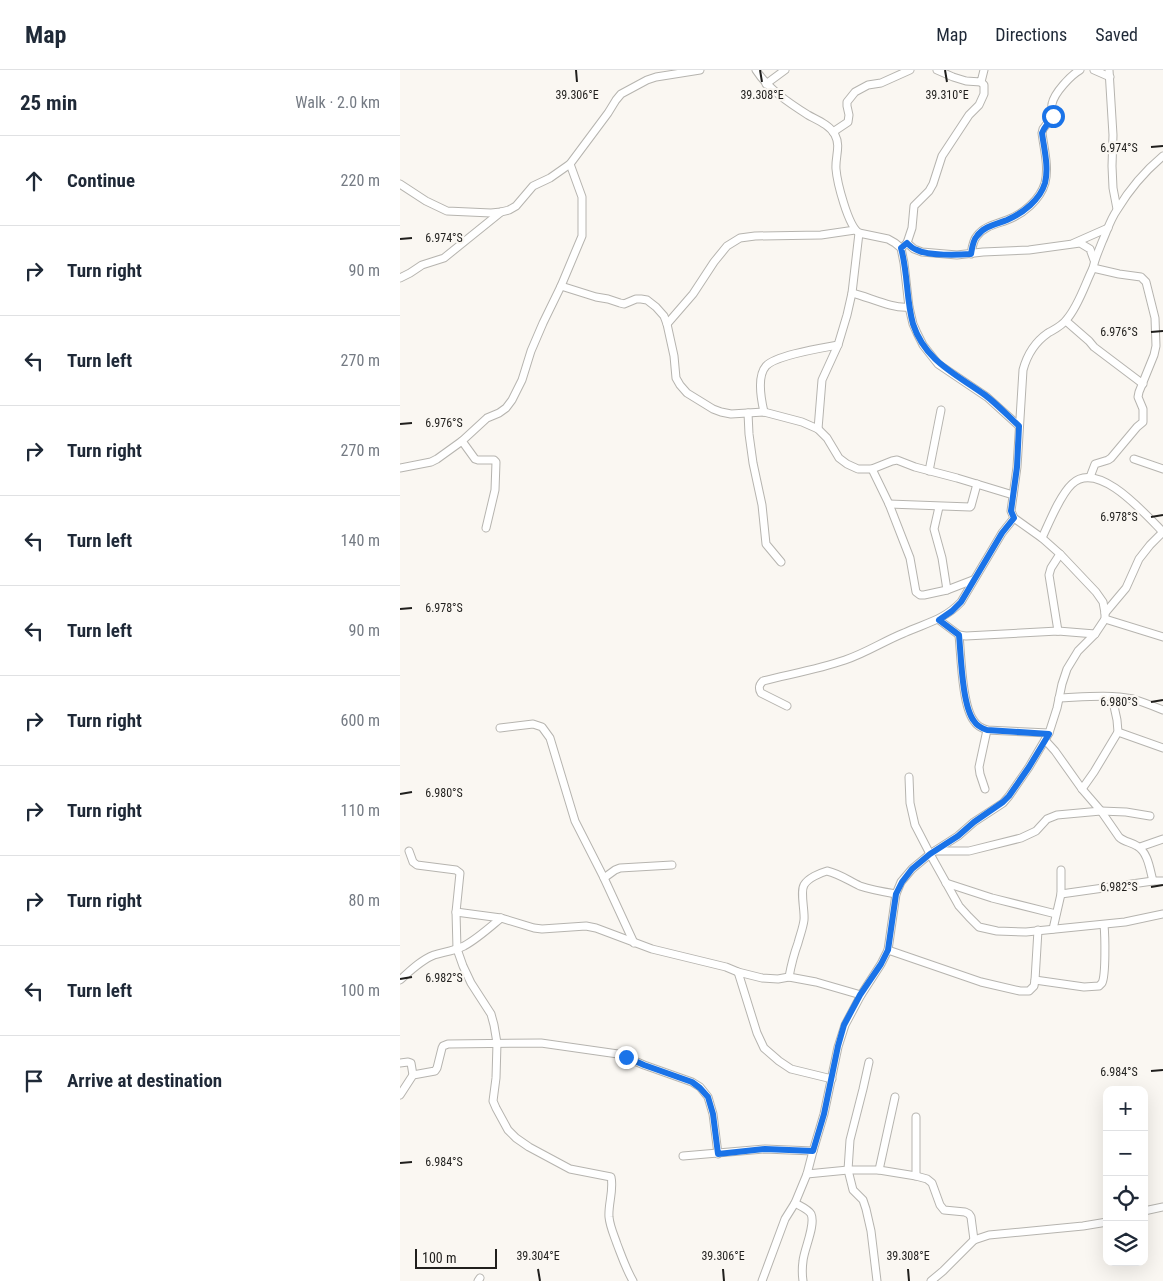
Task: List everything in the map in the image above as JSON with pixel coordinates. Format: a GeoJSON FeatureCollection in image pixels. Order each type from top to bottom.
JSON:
{"type":"FeatureCollection","features":[{"type":"Feature","properties":{"kind":"street"},"geometry":{"type":"LineString","coordinates":[[400,184],[426,201],[447,211],[501,212],[509,210],[516,206],[533,186],[550,178],[570,164],[621,94],[656,77],[700,70]]}},
{"type":"Feature","properties":{"kind":"street"},"geometry":{"type":"LineString","coordinates":[[756,70],[766,84],[793,105],[819,120],[833,132],[838,142],[836,168],[840,192],[857,232],[852,293],[838,345],[822,380],[818,429]]}},
{"type":"Feature","properties":{"kind":"street"},"geometry":{"type":"LineString","coordinates":[[766,84],[785,70]]}},
{"type":"Feature","properties":{"kind":"street"},"geometry":{"type":"LineString","coordinates":[[833,132],[848,122],[847,102],[856,92],[910,70]]}},
{"type":"Feature","properties":{"kind":"street"},"geometry":{"type":"LineString","coordinates":[[937,70],[966,81],[981,82]]}},
{"type":"Feature","properties":{"kind":"street"},"geometry":{"type":"LineString","coordinates":[[901,248],[907,243],[912,228],[914,206],[930,191],[942,156],[969,115],[979,105],[984,94],[981,82],[984,70]]}},
{"type":"Feature","properties":{"kind":"street"},"geometry":{"type":"LineString","coordinates":[[971,254],[975,237],[984,229],[1010,219],[1024,210],[1042,191],[1045,182],[1046,165],[1042,133],[1053,116],[1052,104],[1056,95],[1069,78],[1080,70]]}},
{"type":"Feature","properties":{"kind":"street"},"geometry":{"type":"LineString","coordinates":[[1094,70],[1109,73],[1114,135],[1113,188],[1117,209]]}},
{"type":"Feature","properties":{"kind":"street"},"geometry":{"type":"LineString","coordinates":[[1105,616],[1102,602],[1096,592],[1060,554],[1042,538],[1014,518],[1011,511],[1017,467],[1021,382],[1030,351],[1042,338],[1066,321],[1072,313],[1117,209],[1143,175],[1163,156]]}},
{"type":"Feature","properties":{"kind":"street"},"geometry":{"type":"LineString","coordinates":[[400,468],[437,459],[462,441],[487,418],[506,408],[512,400],[522,380],[543,323],[580,242],[582,231],[582,197],[570,164]]}},
{"type":"Feature","properties":{"kind":"street"},"geometry":{"type":"LineString","coordinates":[[400,278],[422,265],[444,258],[501,212]]}},
{"type":"Feature","properties":{"kind":"street"},"geometry":{"type":"LineString","coordinates":[[1074,243],[1108,228]]}},
{"type":"Feature","properties":{"kind":"street"},"geometry":{"type":"LineString","coordinates":[[667,324],[693,294],[727,246],[740,238],[857,232],[888,239],[901,248],[909,307],[923,345],[938,364],[987,396],[1019,426]]}},
{"type":"Feature","properties":{"kind":"street"},"geometry":{"type":"LineString","coordinates":[[907,243],[914,250],[957,256],[1029,250],[1080,243],[1090,249],[1093,264]]}},
{"type":"Feature","properties":{"kind":"street"},"geometry":{"type":"LineString","coordinates":[[1090,477],[1095,464],[1111,458],[1143,422],[1143,409],[1138,397],[1156,346],[1155,318],[1146,282],[1141,277],[1119,274],[1093,264]]}},
{"type":"Feature","properties":{"kind":"street"},"geometry":{"type":"LineString","coordinates":[[561,286],[596,298],[608,299],[624,304],[636,299],[647,300],[660,311],[667,324],[674,356],[676,378],[680,385],[687,393],[712,409],[731,414],[764,412],[793,419],[818,429],[827,438],[839,458],[846,464],[858,469],[872,469],[894,460],[1013,495]]}},
{"type":"Feature","properties":{"kind":"street"},"geometry":{"type":"LineString","coordinates":[[852,293],[884,303],[909,307]]}},
{"type":"Feature","properties":{"kind":"street"},"geometry":{"type":"LineString","coordinates":[[1066,321],[1090,341],[1094,347],[1143,384]]}},
{"type":"Feature","properties":{"kind":"street"},"geometry":{"type":"LineString","coordinates":[[764,412],[760,388],[762,374],[767,364],[787,356],[838,345]]}},
{"type":"Feature","properties":{"kind":"street"},"geometry":{"type":"LineString","coordinates":[[930,472],[941,410]]}},
{"type":"Feature","properties":{"kind":"street"},"geometry":{"type":"LineString","coordinates":[[748,412],[749,434],[762,505],[766,544],[781,562]]}},
{"type":"Feature","properties":{"kind":"street"},"geometry":{"type":"LineString","coordinates":[[462,441],[475,459],[494,460],[496,462],[495,490],[486,528]]}},
{"type":"Feature","properties":{"kind":"street"},"geometry":{"type":"LineString","coordinates":[[1134,459],[1163,469]]}},
{"type":"Feature","properties":{"kind":"street"},"geometry":{"type":"LineString","coordinates":[[872,469],[889,504],[910,558],[916,592],[924,596],[948,590],[973,580]]}},
{"type":"Feature","properties":{"kind":"street"},"geometry":{"type":"LineString","coordinates":[[762,1281],[785,1219],[795,1203],[807,1174],[824,1114],[844,1025],[888,950],[896,894],[902,882],[906,875],[932,852],[958,836],[1009,796],[1047,737],[1067,668],[1078,651],[1095,634],[1105,616],[1126,588],[1139,559],[1163,532],[1120,492],[1098,478],[1084,477],[1071,484],[1053,513],[1042,538]]}},
{"type":"Feature","properties":{"kind":"street"},"geometry":{"type":"LineString","coordinates":[[889,504],[970,507],[977,484]]}},
{"type":"Feature","properties":{"kind":"street"},"geometry":{"type":"LineString","coordinates":[[939,507],[934,530],[944,565],[948,590]]}},
{"type":"Feature","properties":{"kind":"street"},"geometry":{"type":"LineString","coordinates":[[787,706],[761,693],[759,689],[760,684],[763,681],[847,660],[876,648],[902,634],[939,620],[961,602],[1002,533],[1014,518]]}},
{"type":"Feature","properties":{"kind":"street"},"geometry":{"type":"LineString","coordinates":[[1058,632],[1049,575],[1060,554]]}},
{"type":"Feature","properties":{"kind":"street"},"geometry":{"type":"LineString","coordinates":[[1105,616],[1163,637]]}},
{"type":"Feature","properties":{"kind":"street"},"geometry":{"type":"LineString","coordinates":[[939,620],[959,635],[966,636],[1058,632],[1095,634]]}},
{"type":"Feature","properties":{"kind":"street"},"geometry":{"type":"LineString","coordinates":[[959,635],[966,702],[974,722],[987,730],[1047,737]]}},
{"type":"Feature","properties":{"kind":"street"},"geometry":{"type":"LineString","coordinates":[[1059,698],[1112,697],[1134,700],[1163,710]]}},
{"type":"Feature","properties":{"kind":"street"},"geometry":{"type":"LineString","coordinates":[[1082,789],[1118,732],[1112,697]]}},
{"type":"Feature","properties":{"kind":"street"},"geometry":{"type":"LineString","coordinates":[[500,728],[533,724],[542,727],[550,738],[573,814],[634,943]]}},
{"type":"Feature","properties":{"kind":"street"},"geometry":{"type":"LineString","coordinates":[[985,789],[979,767],[987,730]]}},
{"type":"Feature","properties":{"kind":"street"},"geometry":{"type":"LineString","coordinates":[[1118,732],[1163,748]]}},
{"type":"Feature","properties":{"kind":"street"},"geometry":{"type":"LineString","coordinates":[[1047,737],[1059,757],[1101,811],[1119,838],[1140,847],[1147,860],[1153,881]]}},
{"type":"Feature","properties":{"kind":"street"},"geometry":{"type":"LineString","coordinates":[[909,777],[910,803],[915,825],[932,852],[946,884],[959,906],[968,918],[979,927],[996,931],[1026,932],[1104,925],[1163,914]]}},
{"type":"Feature","properties":{"kind":"street"},"geometry":{"type":"LineString","coordinates":[[932,852],[976,849],[1021,838],[1030,835],[1047,818],[1057,815],[1101,811],[1126,812],[1150,816]]}},
{"type":"Feature","properties":{"kind":"street"},"geometry":{"type":"LineString","coordinates":[[1140,847],[1163,839]]}},
{"type":"Feature","properties":{"kind":"street"},"geometry":{"type":"LineString","coordinates":[[409,851],[413,862],[417,865],[458,871],[460,873],[456,912],[457,949],[471,983],[490,1014],[494,1025],[497,1043],[494,1101],[496,1108],[508,1130],[529,1147],[570,1169],[611,1178],[609,1217],[611,1229],[633,1281]]}},
{"type":"Feature","properties":{"kind":"street"},"geometry":{"type":"LineString","coordinates":[[604,878],[620,868],[672,865]]}},
{"type":"Feature","properties":{"kind":"street"},"geometry":{"type":"LineString","coordinates":[[1053,929],[1061,894],[1062,870]]}},
{"type":"Feature","properties":{"kind":"street"},"geometry":{"type":"LineString","coordinates":[[789,977],[804,922],[805,910],[802,890],[803,886],[812,878],[827,871],[840,875],[860,886],[896,894]]}},
{"type":"Feature","properties":{"kind":"street"},"geometry":{"type":"LineString","coordinates":[[1061,894],[1163,881]]}},
{"type":"Feature","properties":{"kind":"street"},"geometry":{"type":"LineString","coordinates":[[946,884],[1056,914]]}},
{"type":"Feature","properties":{"kind":"street"},"geometry":{"type":"LineString","coordinates":[[456,912],[501,918],[542,929],[586,926],[596,928],[652,949],[726,967],[738,972],[762,978],[778,979],[789,977],[816,982],[860,995]]}},
{"type":"Feature","properties":{"kind":"street"},"geometry":{"type":"LineString","coordinates":[[400,980],[425,959],[457,949],[475,939],[501,918]]}},
{"type":"Feature","properties":{"kind":"street"},"geometry":{"type":"LineString","coordinates":[[1035,980],[1084,987],[1099,986],[1102,983],[1103,975],[1104,925]]}},
{"type":"Feature","properties":{"kind":"street"},"geometry":{"type":"LineString","coordinates":[[888,950],[981,982],[1026,992],[1034,986],[1038,930]]}},
{"type":"Feature","properties":{"kind":"street"},"geometry":{"type":"LineString","coordinates":[[738,972],[764,1048],[791,1069],[832,1079]]}},
{"type":"Feature","properties":{"kind":"street"},"geometry":{"type":"LineString","coordinates":[[400,1095],[413,1075],[435,1071],[445,1044],[541,1044],[618,1054],[692,1082],[700,1088],[708,1097],[713,1114],[718,1154]]}},
{"type":"Feature","properties":{"kind":"street"},"geometry":{"type":"LineString","coordinates":[[869,1062],[850,1140],[848,1170],[853,1190],[863,1200],[866,1209],[871,1231],[877,1281]]}},
{"type":"Feature","properties":{"kind":"street"},"geometry":{"type":"LineString","coordinates":[[400,1063],[410,1063],[413,1075]]}},
{"type":"Feature","properties":{"kind":"street"},"geometry":{"type":"LineString","coordinates":[[879,1170],[895,1097]]}},
{"type":"Feature","properties":{"kind":"street"},"geometry":{"type":"LineString","coordinates":[[916,1117],[916,1176]]}},
{"type":"Feature","properties":{"kind":"street"},"geometry":{"type":"LineString","coordinates":[[683,1156],[765,1149],[813,1151]]}},
{"type":"Feature","properties":{"kind":"street"},"geometry":{"type":"LineString","coordinates":[[807,1174],[848,1170],[879,1170],[927,1179],[932,1183],[940,1205],[944,1210],[969,1214],[972,1217],[974,1240]]}},
{"type":"Feature","properties":{"kind":"street"},"geometry":{"type":"LineString","coordinates":[[795,1203],[810,1212],[812,1216],[811,1230],[803,1259],[803,1281]]}},
{"type":"Feature","properties":{"kind":"street"},"geometry":{"type":"LineString","coordinates":[[1148,1210],[1163,1207]]}},
{"type":"Feature","properties":{"kind":"street"},"geometry":{"type":"LineString","coordinates":[[931,1281],[974,1240],[989,1236],[1103,1223]]}},
{"type":"Feature","properties":{"kind":"route"},"geometry":{"type":"LineString","coordinates":[[626,1057],[692,1082],[700,1088],[708,1097],[713,1114],[718,1154],[765,1149],[813,1151],[824,1114],[844,1025],[888,950],[896,894],[902,882],[912,869],[930,854],[958,836],[1009,796],[1049,734],[987,730],[974,722],[966,702],[959,635],[939,620],[961,602],[988,555],[1014,518],[1011,511],[1017,467],[1019,426],[987,396],[938,364],[923,345],[913,324],[909,307],[901,248],[907,243],[914,250],[922,252],[957,256],[971,254],[975,237],[984,229],[1010,219],[1024,210],[1042,191],[1045,182],[1046,165],[1042,133],[1053,116]]}}]}
